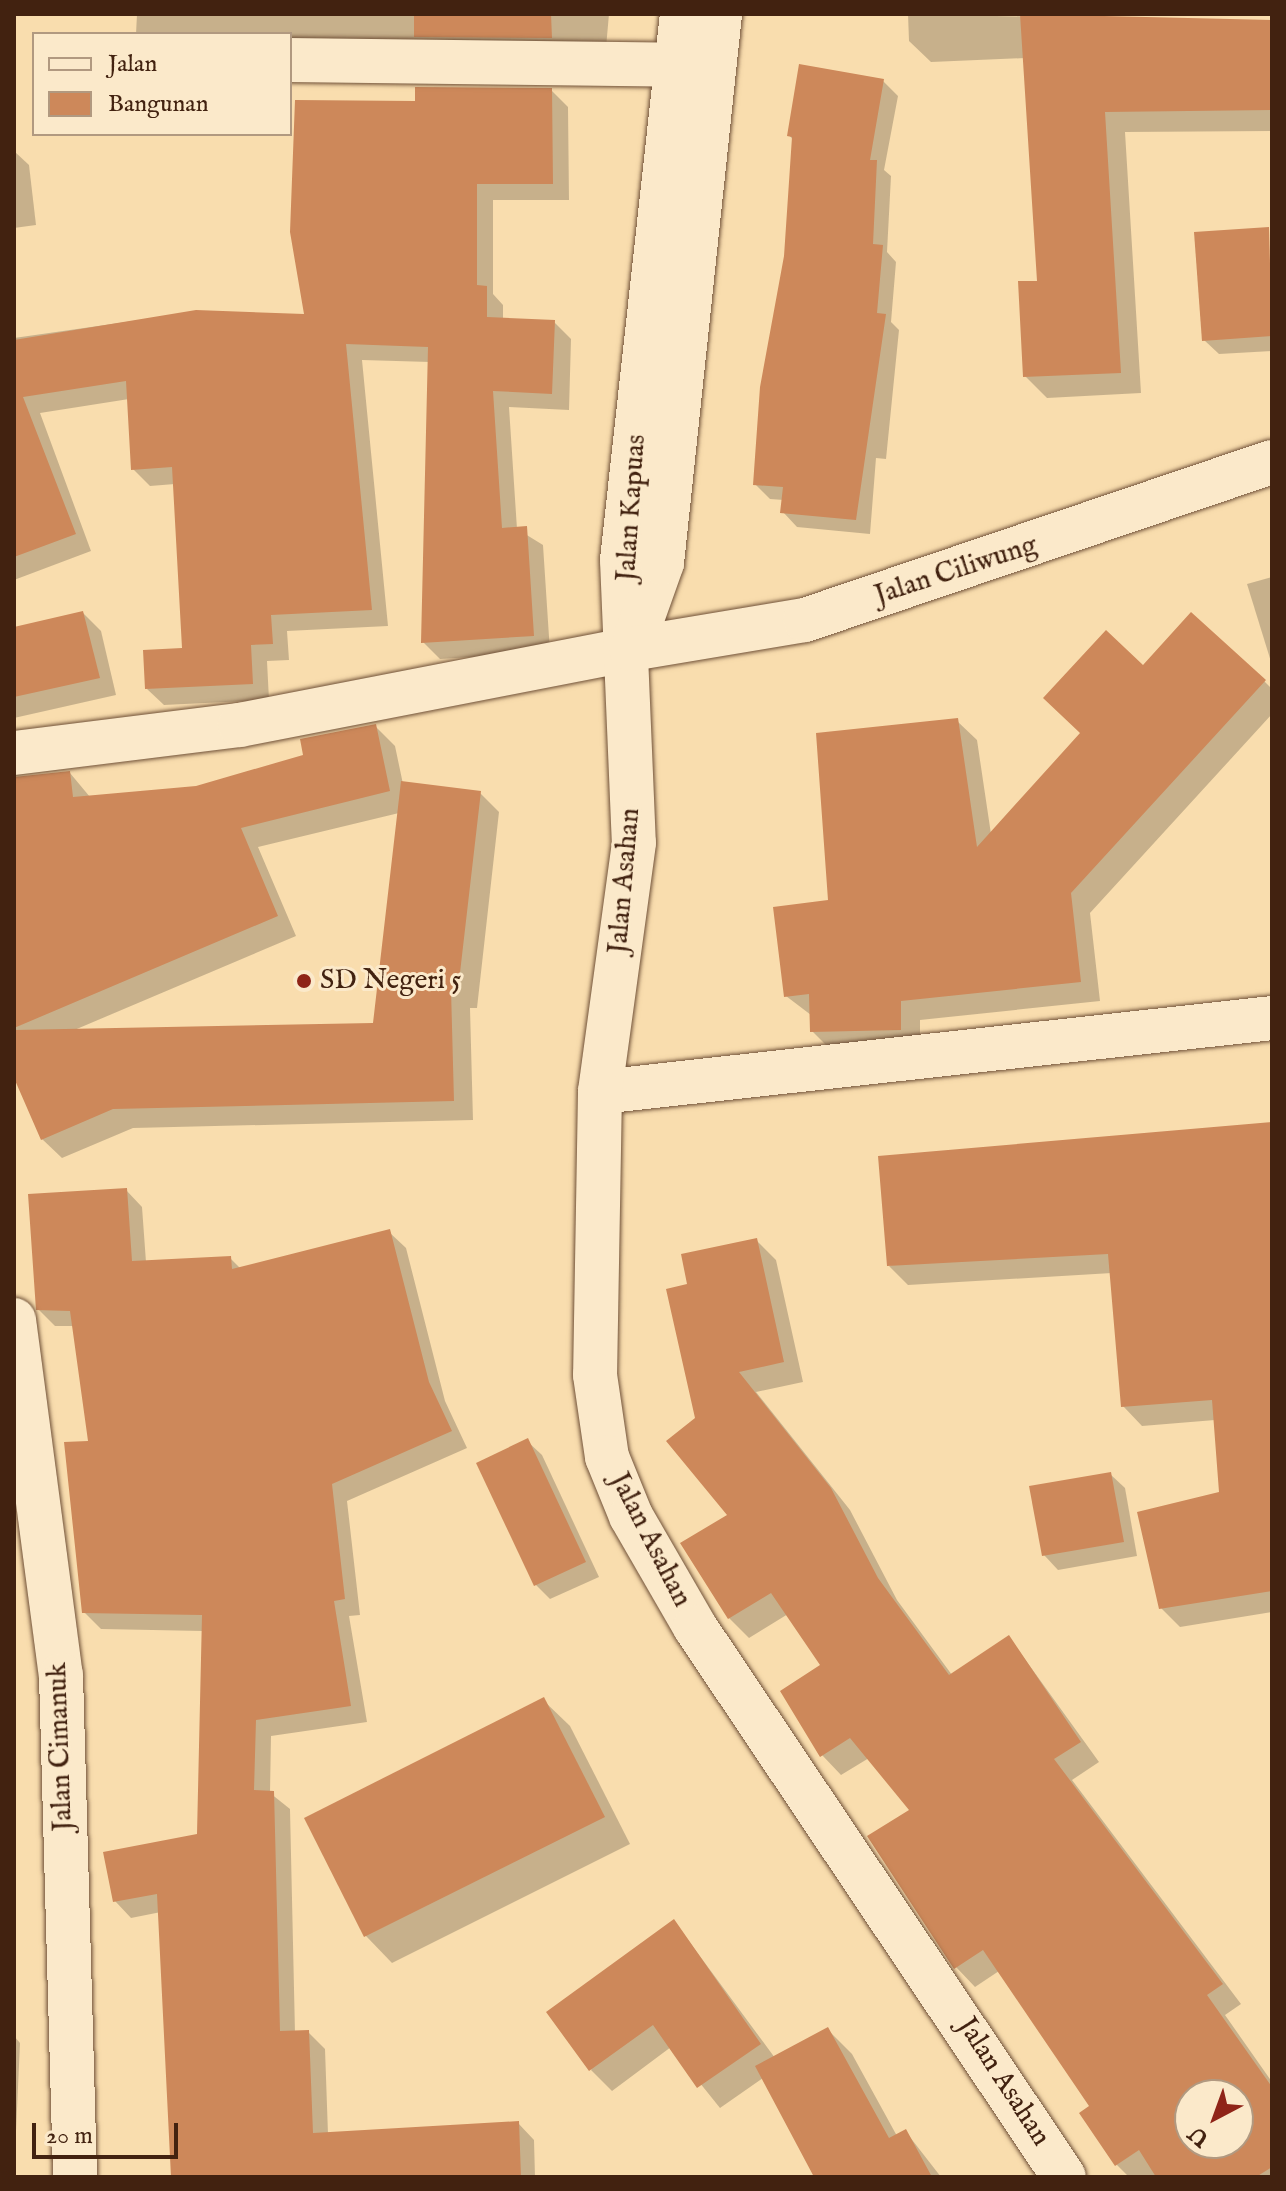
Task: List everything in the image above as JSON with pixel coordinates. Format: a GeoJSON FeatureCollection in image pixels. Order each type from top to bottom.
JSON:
{"type":"FeatureCollection","features":[{"type":"Feature","properties":{"kind":"street","name":"Jalan Kapuas"},"geometry":{"type":"LineString","coordinates":[[631,649],[622,560],[679,65],[682,14]]}},
{"type":"Feature","properties":{"kind":"street","name":"Jalan Kapuas"},"geometry":{"type":"LineString","coordinates":[[631,649],[662,563],[720,14]]}},
{"type":"Feature","properties":{"kind":"street"},"geometry":{"type":"LineString","coordinates":[[292,60],[679,65]]}},
{"type":"Feature","properties":{"kind":"street","name":"Jalan Ciliwung"},"geometry":{"type":"LineString","coordinates":[[14,753],[240,725],[631,649],[805,620],[1272,462]]}},
{"type":"Feature","properties":{"kind":"street","name":"Jalan Asahan"},"geometry":{"type":"LineString","coordinates":[[631,649],[634,843],[600,1092],[595,1375],[607,1457],[631,1516],[695,1627],[1064,2177]]}},
{"type":"Feature","properties":{"kind":"street"},"geometry":{"type":"LineString","coordinates":[[600,1092],[1272,1018]]}},
{"type":"Feature","properties":{"kind":"street","name":"Jalan Cimanuk"},"geometry":{"type":"LineString","coordinates":[[14,1320],[61,1675],[75,2177]]}},
{"type":"Feature","properties":{"kind":"building"},"geometry":{"type":"Polygon","coordinates":[[[414,14],[551,14],[552,38],[414,37],[414,14]]]}},
{"type":"Feature","properties":{"kind":"building"},"geometry":{"type":"Polygon","coordinates":[[[1020,14],[1272,20],[1272,110],[1105,112],[1121,373],[1023,377],[1018,281],[1037,281],[1020,14]]]}},
{"type":"Feature","properties":{"kind":"building"},"geometry":{"type":"Polygon","coordinates":[[[799,64],[884,79],[870,160],[877,160],[873,244],[883,245],[877,313],[886,314],[856,520],[780,513],[783,487],[753,485],[760,387],[784,256],[792,137],[787,136],[799,64]]]}},
{"type":"Feature","properties":{"kind":"building"},"geometry":{"type":"Polygon","coordinates":[[[415,87],[552,88],[553,184],[477,184],[477,285],[487,286],[487,317],[555,320],[552,394],[493,391],[502,528],[527,526],[534,636],[421,643],[428,347],[346,344],[372,610],[271,615],[273,644],[251,645],[253,684],[145,689],[143,650],[182,648],[172,467],[131,470],[126,381],[23,397],[76,534],[14,557],[14,340],[196,310],[304,314],[290,232],[295,100],[415,101],[415,87]]]}},
{"type":"Feature","properties":{"kind":"building"},"geometry":{"type":"Polygon","coordinates":[[[1269,227],[1272,336],[1202,341],[1194,232],[1269,227]]]}},
{"type":"Feature","properties":{"kind":"building"},"geometry":{"type":"Polygon","coordinates":[[[83,611],[100,678],[14,697],[14,627],[83,611]]]}},
{"type":"Feature","properties":{"kind":"building"},"geometry":{"type":"Polygon","coordinates":[[[1191,612],[1266,680],[1071,893],[1081,982],[901,1001],[901,1030],[810,1032],[809,994],[784,997],[773,907],[828,900],[816,733],[958,718],[977,847],[1080,733],[1043,698],[1106,630],[1143,665],[1191,612]]]}},
{"type":"Feature","properties":{"kind":"building"},"geometry":{"type":"Polygon","coordinates":[[[376,724],[390,791],[241,828],[278,916],[14,1028],[14,777],[70,771],[73,797],[196,786],[303,755],[300,739],[376,724]]]}},
{"type":"Feature","properties":{"kind":"building"},"geometry":{"type":"Polygon","coordinates":[[[401,781],[481,791],[458,990],[451,989],[454,1101],[113,1109],[41,1140],[14,1078],[14,1030],[373,1023],[401,781]]]}},
{"type":"Feature","properties":{"kind":"building"},"geometry":{"type":"Polygon","coordinates":[[[1272,1122],[1272,1591],[1159,1609],[1137,1512],[1219,1492],[1212,1400],[1121,1407],[1108,1254],[887,1266],[878,1156],[1272,1122]]]}},
{"type":"Feature","properties":{"kind":"building"},"geometry":{"type":"Polygon","coordinates":[[[127,1188],[132,1261],[231,1256],[232,1269],[390,1229],[429,1382],[452,1431],[332,1484],[345,1599],[334,1601],[351,1706],[256,1720],[254,1790],[274,1791],[280,2031],[309,2030],[313,2133],[519,2121],[521,2177],[171,2177],[157,1894],[113,1902],[103,1852],[197,1834],[202,1615],[82,1613],[64,1442],[88,1441],[70,1311],[36,1310],[28,1194],[127,1188]]]}},
{"type":"Feature","properties":{"kind":"building"},"geometry":{"type":"Polygon","coordinates":[[[757,1238],[784,1362],[739,1372],[831,1488],[878,1578],[949,1675],[1009,1635],[1081,1742],[1054,1759],[1223,1984],[1207,1995],[1272,2087],[1272,2167],[1256,2177],[1156,2177],[1139,2150],[1115,2166],[1079,2113],[1089,2106],[983,1950],[954,1969],[867,1836],[909,1810],[850,1738],[820,1757],[780,1691],[820,1665],[771,1593],[728,1619],[680,1543],[727,1515],[666,1441],[695,1418],[666,1289],[687,1284],[681,1254],[757,1238]]]}},
{"type":"Feature","properties":{"kind":"building"},"geometry":{"type":"Polygon","coordinates":[[[528,1438],[586,1562],[534,1586],[476,1463],[528,1438]]]}},
{"type":"Feature","properties":{"kind":"building"},"geometry":{"type":"Polygon","coordinates":[[[1111,1472],[1124,1542],[1042,1556],[1029,1486],[1111,1472]]]}},
{"type":"Feature","properties":{"kind":"building"},"geometry":{"type":"Polygon","coordinates":[[[544,1697],[605,1817],[364,1937],[304,1818],[544,1697]]]}},
{"type":"Feature","properties":{"kind":"building"},"geometry":{"type":"Polygon","coordinates":[[[674,1919],[761,2044],[697,2088],[653,2025],[589,2071],[546,2012],[674,1919]]]}},
{"type":"Feature","properties":{"kind":"building"},"geometry":{"type":"Polygon","coordinates":[[[828,2027],[889,2138],[906,2129],[932,2177],[814,2177],[755,2066],[828,2027]]]}},
{"type":"Feature","properties":{"kind":"place","name":"SD Negeri 5"},"geometry":{"type":"Point","coordinates":[304,981]}}]}
